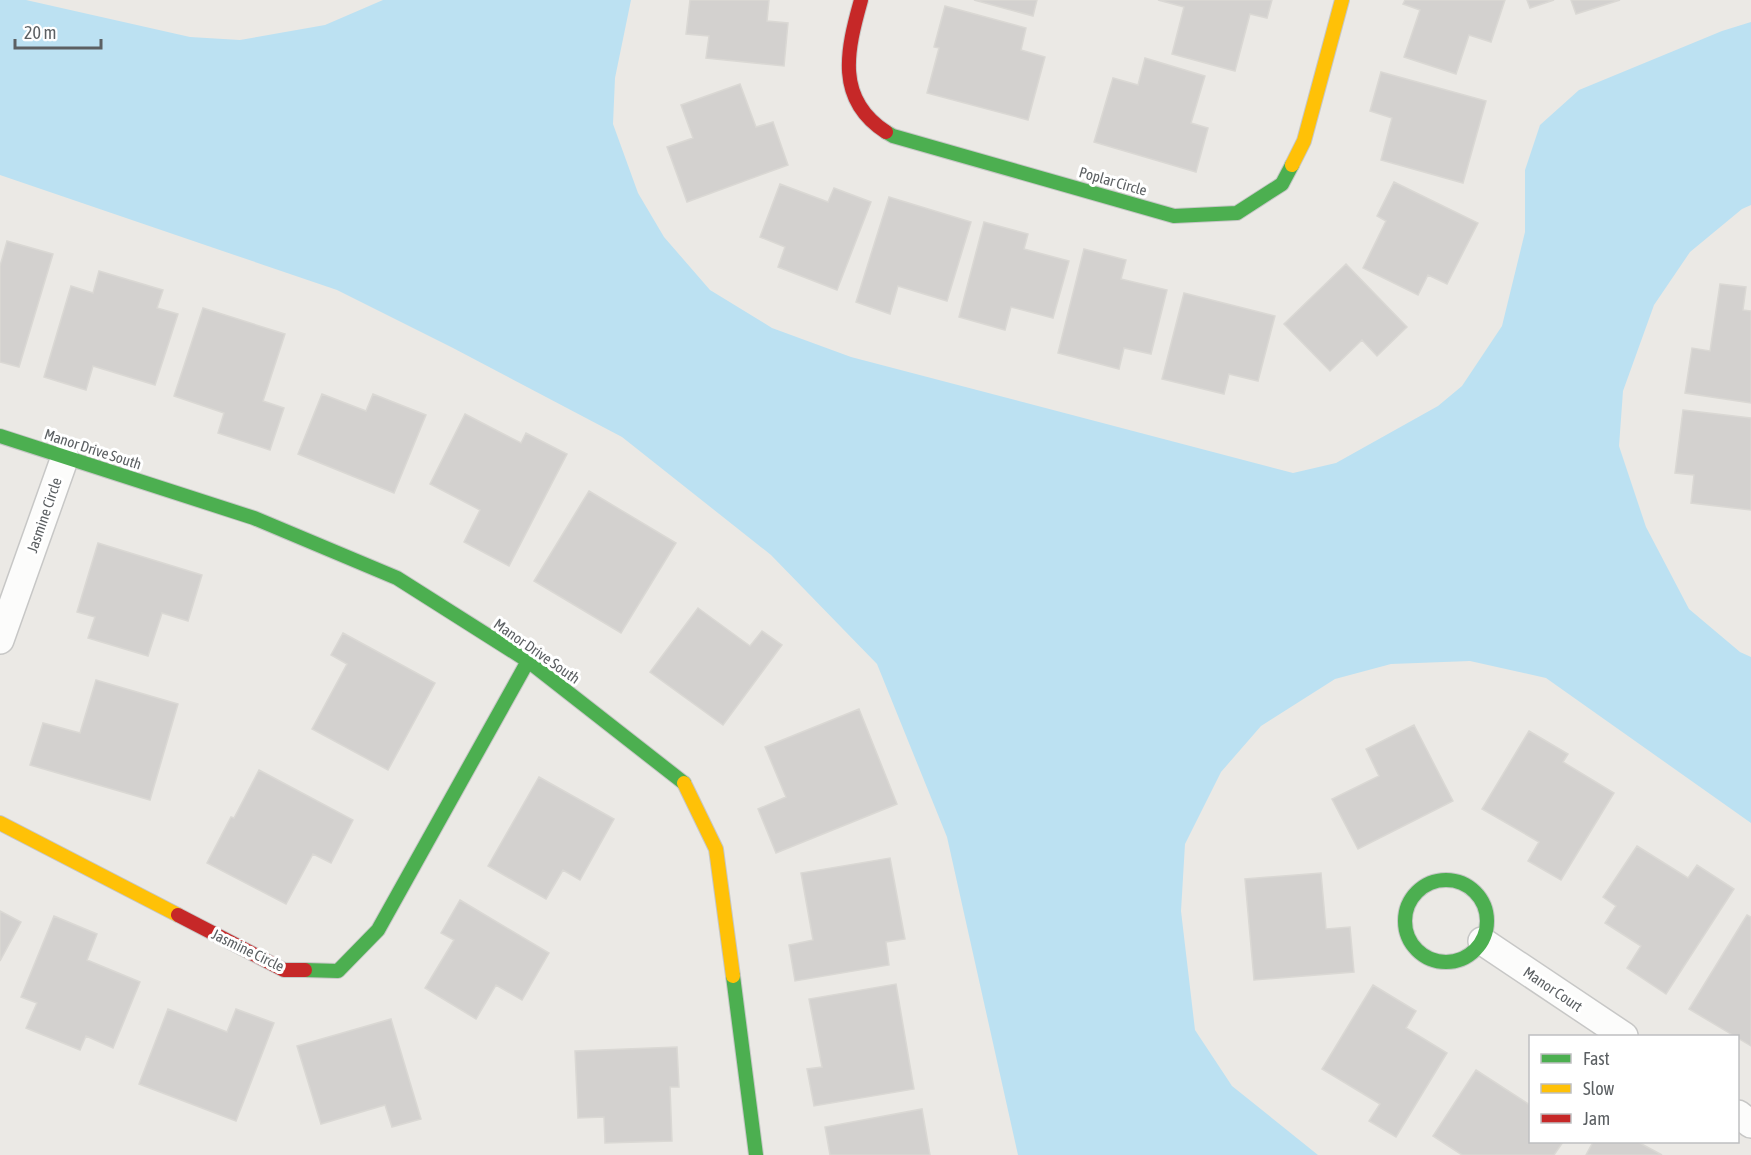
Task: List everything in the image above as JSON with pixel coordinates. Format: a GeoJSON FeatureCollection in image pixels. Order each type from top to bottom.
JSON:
{"type":"FeatureCollection","features":[{"type":"Feature","properties":{"kind":"street","name":"Poplar Circle"},"geometry":{"type":"LineString","coordinates":[[861,0],[848,47],[850,83],[864,115],[893,136],[1174,216],[1237,213],[1282,184],[1304,141],[1342,0]]}},
{"type":"Feature","properties":{"kind":"street","name":"Manor Drive South"},"geometry":{"type":"LineString","coordinates":[[0,436],[254,518],[397,578],[528,661],[683,780],[716,849],[756,1155]]}},
{"type":"Feature","properties":{"kind":"street","name":"Jasmine Circle"},"geometry":{"type":"LineString","coordinates":[[0,640],[65,457]]}},
{"type":"Feature","properties":{"kind":"street","name":"Jasmine Circle"},"geometry":{"type":"LineString","coordinates":[[0,823],[284,970],[338,971],[378,930],[528,661]]}},
{"type":"Feature","properties":{"kind":"street"},"geometry":{"type":"LineString","coordinates":[[1438,880],[1451,880],[1464,884],[1475,891],[1482,902],[1486,915],[1486,928],[1482,940],[1473,951],[1454,960],[1434,960],[1421,954],[1406,931],[1404,917],[1408,904],[1415,893],[1438,880]]}},
{"type":"Feature","properties":{"kind":"street","name":"Manor Court"},"geometry":{"type":"LineString","coordinates":[[1482,940],[1623,1035]]}},
{"type":"Feature","properties":{"kind":"water"},"geometry":{"type":"Polygon","coordinates":[[[0,0],[26,0],[190,37],[240,40],[325,25],[383,0],[631,0],[615,78],[613,124],[638,193],[664,237],[710,290],[772,328],[851,357],[1293,473],[1336,463],[1438,406],[1462,386],[1502,326],[1525,232],[1525,170],[1540,125],[1579,90],[1722,31],[1751,22],[1751,205],[1742,209],[1690,252],[1654,305],[1623,391],[1619,446],[1646,527],[1689,609],[1740,652],[1751,657],[1751,823],[1546,678],[1470,661],[1391,664],[1335,679],[1261,726],[1221,772],[1185,844],[1181,911],[1195,1030],[1232,1086],[1318,1155],[1018,1155],[947,837],[877,664],[771,555],[622,437],[337,290],[0,175],[0,0]]]}},
{"type":"Feature","properties":{"kind":"building"},"geometry":{"type":"Polygon","coordinates":[[[690,0],[769,0],[767,21],[788,23],[784,66],[706,58],[709,36],[686,34],[690,0]]]}},
{"type":"Feature","properties":{"kind":"building"},"geometry":{"type":"Polygon","coordinates":[[[974,0],[1037,0],[1033,16],[974,0]]]}},
{"type":"Feature","properties":{"kind":"building"},"geometry":{"type":"Polygon","coordinates":[[[1158,0],[1272,0],[1267,18],[1250,14],[1235,71],[1172,54],[1184,7],[1158,0]]]}},
{"type":"Feature","properties":{"kind":"building"},"geometry":{"type":"Polygon","coordinates":[[[1405,0],[1505,0],[1491,42],[1469,35],[1456,74],[1404,57],[1420,10],[1403,4],[1405,0]]]}},
{"type":"Feature","properties":{"kind":"building"},"geometry":{"type":"Polygon","coordinates":[[[1527,0],[1554,0],[1530,8],[1527,0]]]}},
{"type":"Feature","properties":{"kind":"building"},"geometry":{"type":"Polygon","coordinates":[[[1571,0],[1620,0],[1576,14],[1571,0]]]}},
{"type":"Feature","properties":{"kind":"building"},"geometry":{"type":"Polygon","coordinates":[[[945,6],[1026,28],[1021,50],[1045,57],[1028,120],[927,93],[939,48],[934,47],[945,6]]]}},
{"type":"Feature","properties":{"kind":"building"},"geometry":{"type":"Polygon","coordinates":[[[1145,58],[1205,76],[1191,123],[1208,128],[1196,172],[1094,142],[1113,78],[1138,85],[1145,58]]]}},
{"type":"Feature","properties":{"kind":"building"},"geometry":{"type":"Polygon","coordinates":[[[1381,72],[1486,101],[1463,183],[1381,160],[1392,118],[1370,111],[1381,72]]]}},
{"type":"Feature","properties":{"kind":"building"},"geometry":{"type":"Polygon","coordinates":[[[740,84],[756,127],[773,122],[788,165],[687,202],[667,147],[693,138],[681,105],[740,84]]]}},
{"type":"Feature","properties":{"kind":"building"},"geometry":{"type":"Polygon","coordinates":[[[1394,182],[1478,223],[1447,284],[1428,275],[1418,295],[1363,268],[1386,221],[1377,216],[1394,182]]]}},
{"type":"Feature","properties":{"kind":"building"},"geometry":{"type":"Polygon","coordinates":[[[780,184],[828,202],[834,188],[871,202],[837,290],[778,267],[785,247],[760,237],[780,184]]]}},
{"type":"Feature","properties":{"kind":"building"},"geometry":{"type":"Polygon","coordinates":[[[889,197],[971,222],[947,301],[898,286],[890,314],[856,302],[889,197]]]}},
{"type":"Feature","properties":{"kind":"building"},"geometry":{"type":"Polygon","coordinates":[[[984,222],[1028,234],[1024,249],[1069,261],[1053,318],[1011,307],[1005,330],[959,317],[984,222]]]}},
{"type":"Feature","properties":{"kind":"building"},"geometry":{"type":"Polygon","coordinates":[[[7,241],[53,254],[19,367],[0,362],[0,266],[7,241]]]}},
{"type":"Feature","properties":{"kind":"building"},"geometry":{"type":"Polygon","coordinates":[[[1084,249],[1126,260],[1121,279],[1167,290],[1151,354],[1124,348],[1119,369],[1058,353],[1084,249]]]}},
{"type":"Feature","properties":{"kind":"building"},"geometry":{"type":"Polygon","coordinates":[[[1346,264],[1407,327],[1377,356],[1362,340],[1330,371],[1284,324],[1346,264]]]}},
{"type":"Feature","properties":{"kind":"building"},"geometry":{"type":"Polygon","coordinates":[[[99,271],[163,290],[157,308],[178,314],[155,385],[93,366],[86,390],[44,377],[71,286],[93,293],[99,271]]]}},
{"type":"Feature","properties":{"kind":"building"},"geometry":{"type":"Polygon","coordinates":[[[1720,284],[1746,287],[1743,310],[1751,311],[1751,403],[1685,393],[1692,348],[1710,351],[1720,284]]]}},
{"type":"Feature","properties":{"kind":"building"},"geometry":{"type":"Polygon","coordinates":[[[1184,293],[1275,316],[1258,381],[1229,374],[1224,394],[1162,379],[1184,293]]]}},
{"type":"Feature","properties":{"kind":"building"},"geometry":{"type":"Polygon","coordinates":[[[203,308],[285,334],[263,401],[284,408],[270,450],[218,433],[224,413],[174,396],[203,308]]]}},
{"type":"Feature","properties":{"kind":"building"},"geometry":{"type":"Polygon","coordinates":[[[322,394],[366,411],[373,394],[426,415],[394,493],[298,454],[322,394]]]}},
{"type":"Feature","properties":{"kind":"building"},"geometry":{"type":"Polygon","coordinates":[[[1683,410],[1751,418],[1751,510],[1691,503],[1694,475],[1675,473],[1683,410]]]}},
{"type":"Feature","properties":{"kind":"building"},"geometry":{"type":"Polygon","coordinates":[[[465,414],[521,443],[526,433],[567,454],[509,566],[464,542],[480,510],[430,484],[465,414]]]}},
{"type":"Feature","properties":{"kind":"building"},"geometry":{"type":"Polygon","coordinates":[[[589,491],[676,543],[621,633],[534,581],[589,491]]]}},
{"type":"Feature","properties":{"kind":"building"},"geometry":{"type":"Polygon","coordinates":[[[98,543],[202,575],[188,621],[162,613],[148,656],[88,638],[95,617],[77,612],[98,543]]]}},
{"type":"Feature","properties":{"kind":"building"},"geometry":{"type":"Polygon","coordinates":[[[698,608],[750,646],[762,631],[782,645],[723,725],[650,672],[698,608]]]}},
{"type":"Feature","properties":{"kind":"building"},"geometry":{"type":"Polygon","coordinates":[[[343,633],[435,683],[388,770],[312,729],[347,664],[331,655],[343,633]]]}},
{"type":"Feature","properties":{"kind":"building"},"geometry":{"type":"Polygon","coordinates":[[[96,680],[178,704],[150,800],[30,765],[43,723],[80,733],[96,680]]]}},
{"type":"Feature","properties":{"kind":"building"},"geometry":{"type":"Polygon","coordinates":[[[859,709],[897,804],[776,853],[758,809],[786,797],[765,747],[859,709]]]}},
{"type":"Feature","properties":{"kind":"building"},"geometry":{"type":"Polygon","coordinates":[[[1414,725],[1453,801],[1358,849],[1332,799],[1379,776],[1366,749],[1414,725]]]}},
{"type":"Feature","properties":{"kind":"building"},"geometry":{"type":"Polygon","coordinates":[[[1529,731],[1568,754],[1563,762],[1614,793],[1561,880],[1528,861],[1539,842],[1482,809],[1529,731]]]}},
{"type":"Feature","properties":{"kind":"building"},"geometry":{"type":"Polygon","coordinates":[[[259,770],[353,820],[331,863],[313,854],[286,904],[207,863],[259,770]]]}},
{"type":"Feature","properties":{"kind":"building"},"geometry":{"type":"Polygon","coordinates":[[[539,777],[614,819],[580,880],[563,870],[546,899],[488,866],[539,777]]]}},
{"type":"Feature","properties":{"kind":"building"},"geometry":{"type":"Polygon","coordinates":[[[1637,846],[1688,878],[1697,865],[1734,889],[1666,994],[1627,968],[1641,946],[1605,923],[1616,906],[1603,897],[1637,846]]]}},
{"type":"Feature","properties":{"kind":"building"},"geometry":{"type":"Polygon","coordinates":[[[890,858],[905,939],[886,942],[889,965],[795,981],[789,945],[813,940],[801,873],[890,858]]]}},
{"type":"Feature","properties":{"kind":"building"},"geometry":{"type":"Polygon","coordinates":[[[1321,873],[1326,929],[1350,927],[1354,972],[1254,980],[1245,879],[1321,873]]]}},
{"type":"Feature","properties":{"kind":"building"},"geometry":{"type":"Polygon","coordinates":[[[460,900],[549,953],[522,1000],[496,985],[476,1019],[425,988],[454,940],[441,933],[460,900]]]}},
{"type":"Feature","properties":{"kind":"building"},"geometry":{"type":"Polygon","coordinates":[[[0,911],[21,922],[0,961],[0,911]]]}},
{"type":"Feature","properties":{"kind":"building"},"geometry":{"type":"Polygon","coordinates":[[[1747,915],[1751,917],[1751,1046],[1739,1039],[1739,1035],[1733,1035],[1689,1009],[1747,915]]]}},
{"type":"Feature","properties":{"kind":"building"},"geometry":{"type":"Polygon","coordinates":[[[54,916],[97,934],[87,960],[140,982],[113,1048],[86,1036],[80,1050],[26,1028],[37,1003],[21,997],[54,916]]]}},
{"type":"Feature","properties":{"kind":"building"},"geometry":{"type":"Polygon","coordinates":[[[896,984],[914,1089],[814,1106],[807,1069],[822,1067],[809,999],[896,984]]]}},
{"type":"Feature","properties":{"kind":"building"},"geometry":{"type":"Polygon","coordinates":[[[1373,985],[1416,1011],[1406,1028],[1447,1053],[1396,1137],[1369,1121],[1380,1104],[1322,1069],[1373,985]]]}},
{"type":"Feature","properties":{"kind":"building"},"geometry":{"type":"Polygon","coordinates":[[[168,1009],[227,1032],[236,1009],[274,1023],[236,1121],[139,1084],[168,1009]]]}},
{"type":"Feature","properties":{"kind":"building"},"geometry":{"type":"Polygon","coordinates":[[[391,1019],[421,1119],[392,1127],[385,1105],[321,1124],[297,1046],[391,1019]]]}},
{"type":"Feature","properties":{"kind":"building"},"geometry":{"type":"Polygon","coordinates":[[[677,1047],[679,1087],[670,1087],[672,1141],[605,1143],[604,1117],[578,1118],[575,1051],[677,1047]]]}},
{"type":"Feature","properties":{"kind":"building"},"geometry":{"type":"Polygon","coordinates":[[[1476,1070],[1529,1104],[1529,1143],[1562,1143],[1554,1155],[1462,1155],[1433,1136],[1476,1070]]]}},
{"type":"Feature","properties":{"kind":"building"},"geometry":{"type":"Polygon","coordinates":[[[922,1109],[930,1155],[830,1155],[825,1127],[922,1109]]]}},
{"type":"Feature","properties":{"kind":"building"},"geometry":{"type":"Polygon","coordinates":[[[1592,1143],[1640,1143],[1662,1155],[1586,1155],[1592,1143]]]}},
{"type":"Feature","properties":{"kind":"traffic: fast"},"geometry":{"type":"LineString","coordinates":[[886,132],[893,136],[1174,216],[1237,213],[1282,184],[1292,165]]}},
{"type":"Feature","properties":{"kind":"traffic: fast"},"geometry":{"type":"LineString","coordinates":[[0,436],[254,518],[397,578],[528,661],[684,783]]}},
{"type":"Feature","properties":{"kind":"traffic: fast"},"geometry":{"type":"LineString","coordinates":[[305,970],[338,971],[378,930],[528,661]]}},
{"type":"Feature","properties":{"kind":"traffic: fast"},"geometry":{"type":"LineString","coordinates":[[1446,880],[1462,883],[1475,892],[1484,905],[1487,921],[1484,937],[1475,950],[1462,959],[1446,962],[1430,959],[1417,950],[1408,937],[1405,921],[1408,905],[1417,892],[1430,883],[1446,880]]}},
{"type":"Feature","properties":{"kind":"traffic: fast"},"geometry":{"type":"LineString","coordinates":[[733,976],[756,1155]]}},
{"type":"Feature","properties":{"kind":"traffic: slow"},"geometry":{"type":"LineString","coordinates":[[1292,165],[1304,141],[1342,0]]}},
{"type":"Feature","properties":{"kind":"traffic: slow"},"geometry":{"type":"LineString","coordinates":[[684,783],[716,849],[733,976]]}},
{"type":"Feature","properties":{"kind":"traffic: slow"},"geometry":{"type":"LineString","coordinates":[[0,823],[178,915]]}},
{"type":"Feature","properties":{"kind":"traffic: jam"},"geometry":{"type":"LineString","coordinates":[[861,0],[849,55],[852,89],[870,119],[886,132]]}},
{"type":"Feature","properties":{"kind":"traffic: jam"},"geometry":{"type":"LineString","coordinates":[[178,915],[284,970],[305,970]]}}]}
